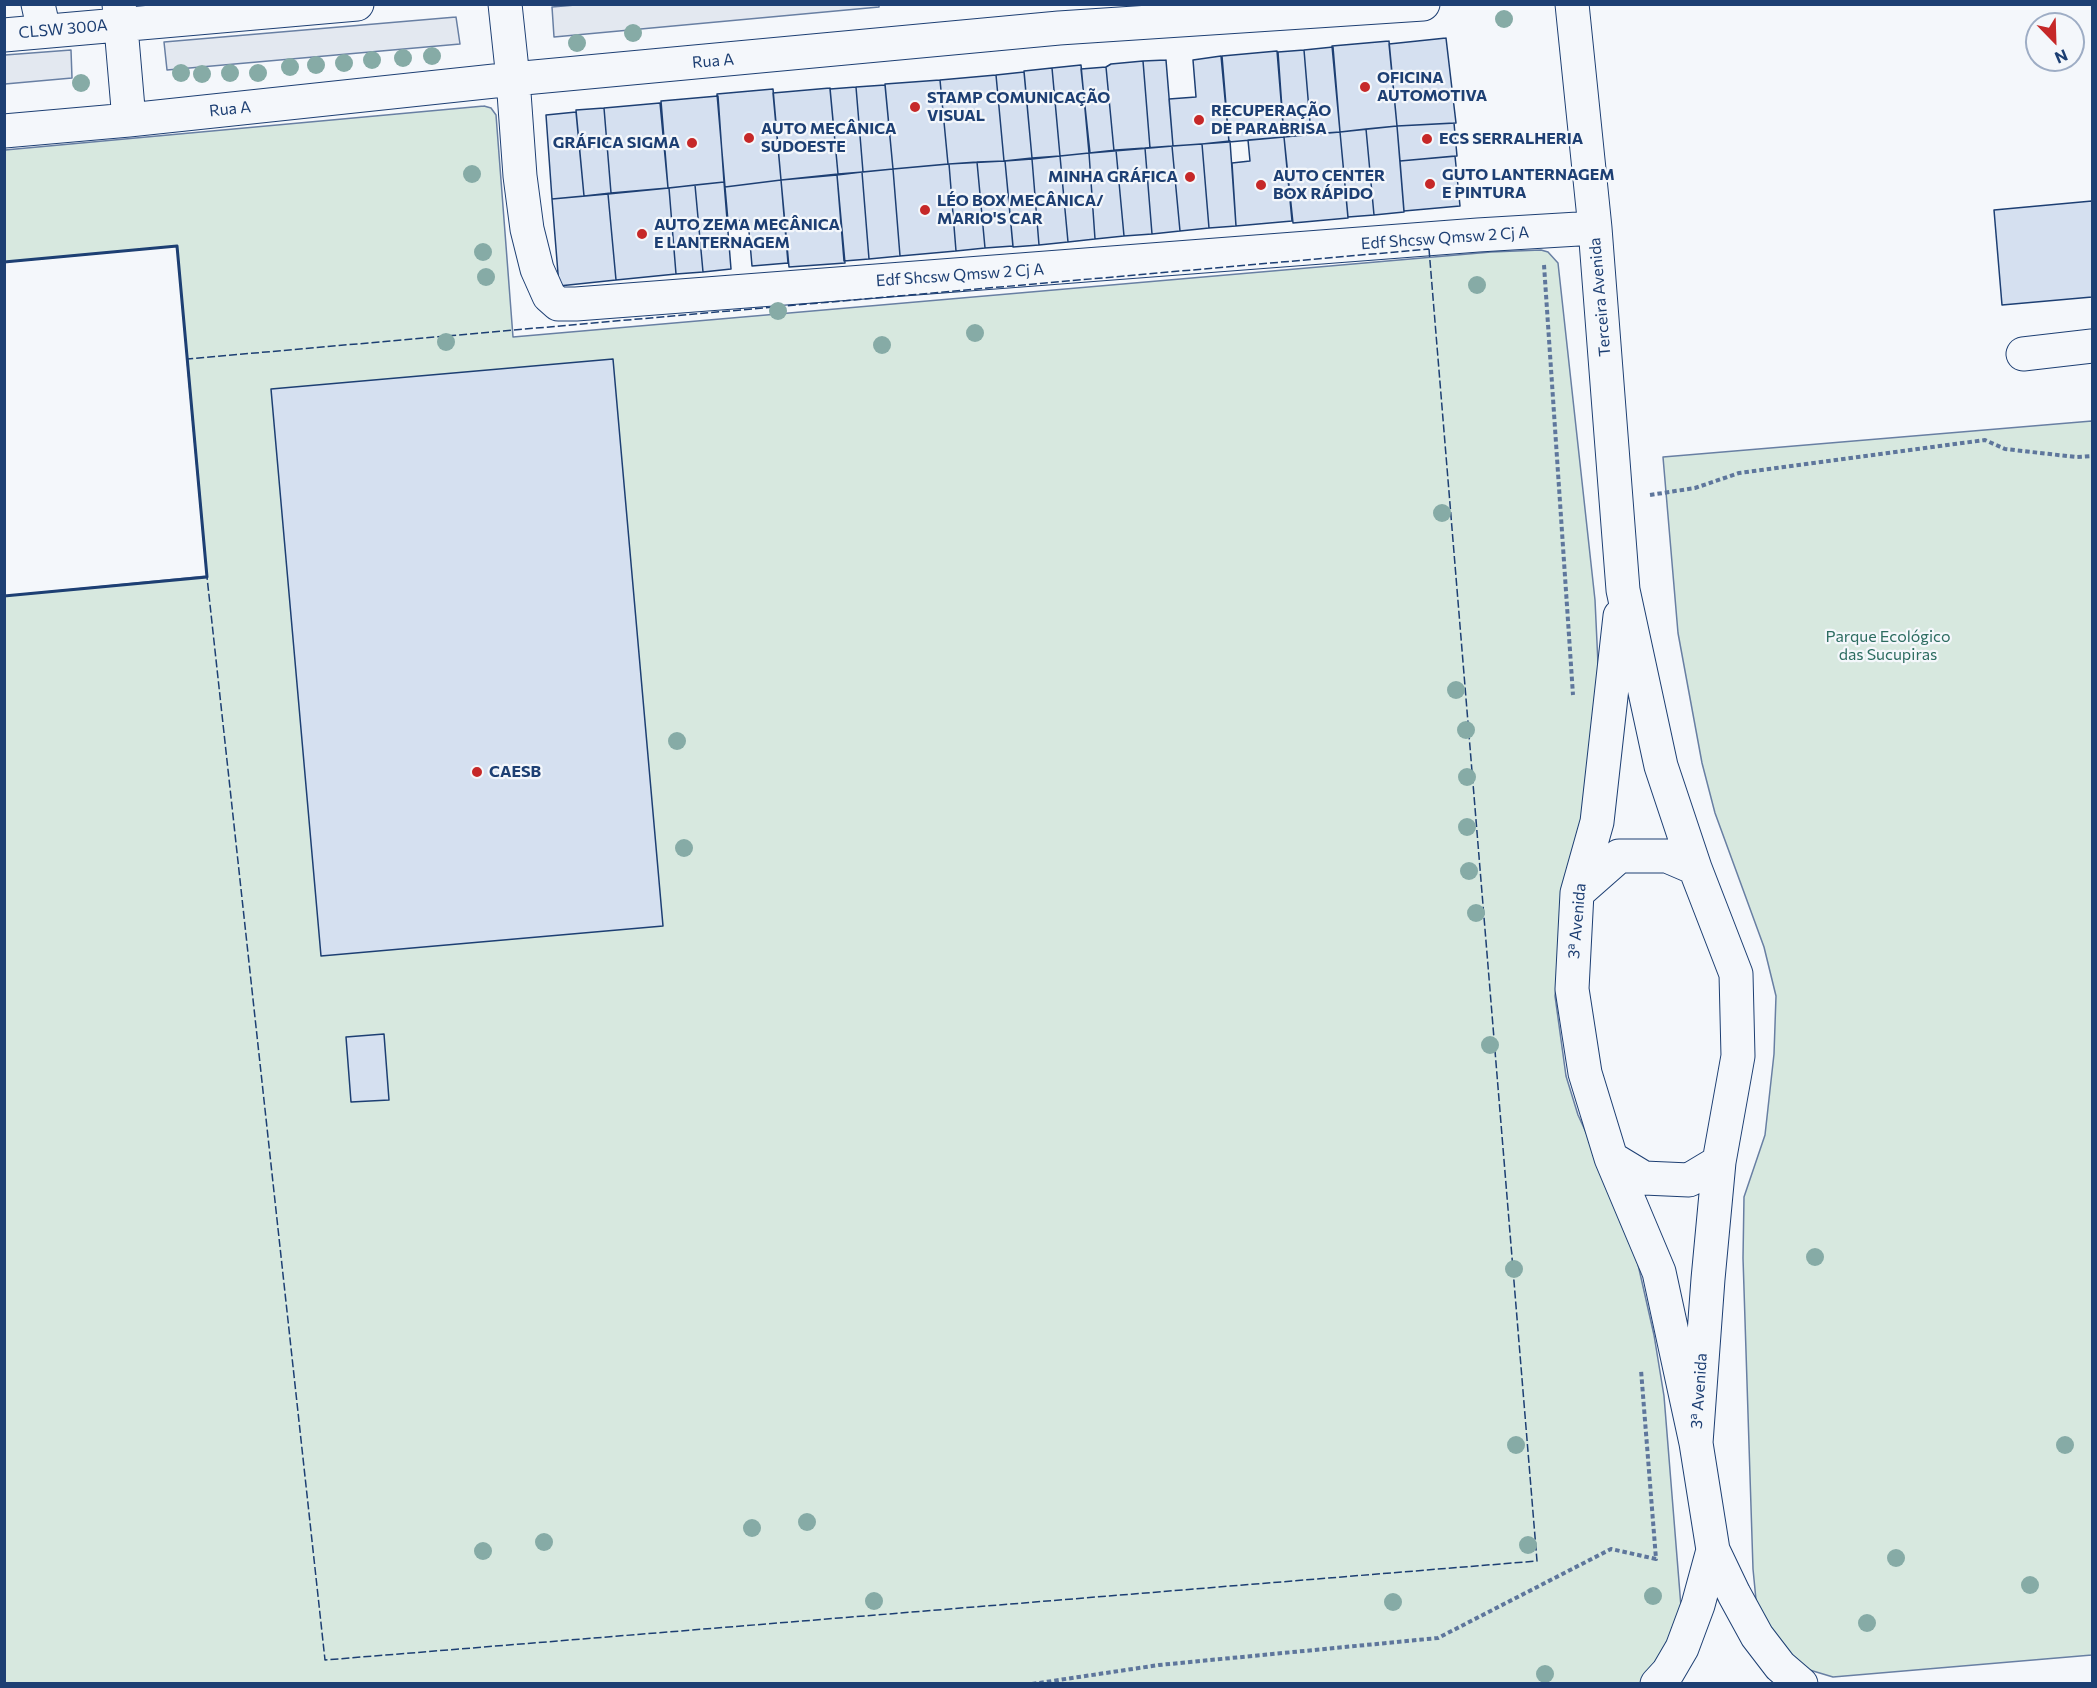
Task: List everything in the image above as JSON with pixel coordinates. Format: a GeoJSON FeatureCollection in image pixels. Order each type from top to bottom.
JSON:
{"type":"FeatureCollection","features":[{"type":"Feature","properties":{"kind":"street","name":"CLSW 300A"},"geometry":{"type":"LineString","coordinates":[[4,34],[41,18],[357,4]]}},
{"type":"Feature","properties":{"kind":"street"},"geometry":{"type":"LineString","coordinates":[[505,4],[513,80]]}},
{"type":"Feature","properties":{"kind":"street","name":"Rua A"},"geometry":{"type":"LineString","coordinates":[[4,131],[513,80],[1058,16],[1423,4]]}},
{"type":"Feature","properties":{"kind":"street","name":"Terceira Avenida"},"geometry":{"type":"LineString","coordinates":[[1572,4],[1595,228],[1623,590]]}},
{"type":"Feature","properties":{"kind":"street","name":"CLSW 300A"},"geometry":{"type":"LineString","coordinates":[[120,14],[129,120]]}},
{"type":"Feature","properties":{"kind":"street","name":"Edf Shcsw Qmsw 2 Cj A"},"geometry":{"type":"LineString","coordinates":[[513,80],[520,176],[527,229],[537,269],[549,296],[558,304],[1595,228]]}},
{"type":"Feature","properties":{"kind":"street"},"geometry":{"type":"LineString","coordinates":[[2023,354],[2092,346]]}},
{"type":"Feature","properties":{"kind":"street","name":"3ª Avenida"},"geometry":{"type":"LineString","coordinates":[[1623,590],[1661,766],[1695,868],[1736,974],[1738,1056],[1719,1162],[1696,1443]]}},
{"type":"Feature","properties":{"kind":"street","name":"3ª Avenida"},"geometry":{"type":"LineString","coordinates":[[1623,590],[1597,822],[1577,893],[1572,988],[1585,1073],[1611,1158],[1659,1272],[1696,1443]]}},
{"type":"Feature","properties":{"kind":"street"},"geometry":{"type":"LineString","coordinates":[[1577,893],[1619,856],[1667,855],[1695,868]]}},
{"type":"Feature","properties":{"kind":"street"},"geometry":{"type":"LineString","coordinates":[[1611,1158],[1644,1178],[1689,1180],[1719,1162]]}},
{"type":"Feature","properties":{"kind":"street"},"geometry":{"type":"LineString","coordinates":[[1696,1443],[1713,1550],[1757,1636],[1780,1666],[1801,1683]]}},
{"type":"Feature","properties":{"kind":"street"},"geometry":{"type":"LineString","coordinates":[[1657,1683],[1668,1672],[1682,1648],[1698,1605],[1713,1550]]}},
{"type":"Feature","properties":{"kind":"path"},"geometry":{"type":"LineString","coordinates":[[1616,501],[1695,488],[1739,473],[1985,440],[2005,448],[2076,457],[2092,456]]}},
{"type":"Feature","properties":{"kind":"path"},"geometry":{"type":"LineString","coordinates":[[1032,1683],[1159,1665],[1438,1638],[1611,1549],[1656,1560]]}},
{"type":"Feature","properties":{"kind":"green space"},"geometry":{"type":"Polygon","coordinates":[[[484,106],[491,108],[496,115],[513,337],[1491,252],[1541,250],[1548,252],[1558,263],[1595,600],[1599,685],[1595,744],[1559,959],[1555,996],[1566,1076],[1578,1115],[1616,1198],[1637,1260],[1654,1335],[1664,1396],[1682,1619],[1647,1680],[1638,1684],[5,1683],[5,596],[207,576],[177,246],[5,262],[5,150],[484,106]]]}},
{"type":"Feature","properties":{"kind":"green space","name":"Parque Ecológico das Sucupiras"},"geometry":{"type":"Polygon","coordinates":[[[2092,421],[2092,1655],[1833,1677],[1803,1668],[1789,1658],[1757,1610],[1753,1569],[1743,1258],[1744,1197],[1765,1135],[1774,1054],[1776,996],[1764,947],[1715,813],[1702,763],[1678,633],[1663,457],[2092,421]]]}},
{"type":"Feature","properties":{"kind":"shaded area"},"geometry":{"type":"Polygon","coordinates":[[[587,4],[879,4],[879,7],[554,37],[552,7],[587,4]]]}},
{"type":"Feature","properties":{"kind":"shaded area"},"geometry":{"type":"Polygon","coordinates":[[[456,17],[460,44],[167,70],[164,42],[456,17]]]}},
{"type":"Feature","properties":{"kind":"shaded area"},"geometry":{"type":"Polygon","coordinates":[[[71,50],[72,78],[5,84],[5,55],[71,50]]]}},
{"type":"Feature","properties":{"kind":"building"},"geometry":{"type":"Polygon","coordinates":[[[1446,38],[1456,123],[1397,126],[1389,44],[1446,38]]]}},
{"type":"Feature","properties":{"kind":"building","name":"OFICINA AUTOMOTIVA"},"geometry":{"type":"Polygon","coordinates":[[[1389,41],[1397,126],[1340,132],[1332,46],[1389,41]]]}},
{"type":"Feature","properties":{"kind":"building"},"geometry":{"type":"Polygon","coordinates":[[[1333,47],[1340,132],[1311,134],[1304,50],[1333,47]]]}},
{"type":"Feature","properties":{"kind":"building"},"geometry":{"type":"Polygon","coordinates":[[[1304,50],[1311,134],[1284,137],[1278,52],[1304,50]]]}},
{"type":"Feature","properties":{"kind":"building"},"geometry":{"type":"Polygon","coordinates":[[[1277,51],[1284,137],[1229,142],[1222,56],[1277,51]]]}},
{"type":"Feature","properties":{"kind":"building","name":"RECUPERAÇÃO DE PARABRISA"},"geometry":{"type":"Polygon","coordinates":[[[1221,56],[1229,142],[1173,146],[1169,99],[1196,97],[1193,60],[1221,56]]]}},
{"type":"Feature","properties":{"kind":"building"},"geometry":{"type":"Polygon","coordinates":[[[1166,60],[1173,146],[1150,148],[1143,61],[1166,60]]]}},
{"type":"Feature","properties":{"kind":"building"},"geometry":{"type":"Polygon","coordinates":[[[1143,61],[1150,148],[1114,151],[1106,67],[1111,64],[1143,61]]]}},
{"type":"Feature","properties":{"kind":"building"},"geometry":{"type":"Polygon","coordinates":[[[1081,65],[1089,153],[1060,156],[1052,68],[1081,65]]]}},
{"type":"Feature","properties":{"kind":"building"},"geometry":{"type":"Polygon","coordinates":[[[1106,67],[1114,151],[1090,153],[1081,69],[1106,67]]]}},
{"type":"Feature","properties":{"kind":"building"},"geometry":{"type":"Polygon","coordinates":[[[1052,68],[1060,156],[1032,158],[1024,71],[1052,68]]]}},
{"type":"Feature","properties":{"kind":"building"},"geometry":{"type":"Polygon","coordinates":[[[1024,72],[1032,158],[1004,161],[996,75],[1024,72]]]}},
{"type":"Feature","properties":{"kind":"building"},"geometry":{"type":"Polygon","coordinates":[[[996,75],[1004,161],[948,164],[940,80],[996,75]]]}},
{"type":"Feature","properties":{"kind":"building","name":"STAMP COMUNICAÇÃO VISUAL"},"geometry":{"type":"Polygon","coordinates":[[[940,80],[948,164],[893,169],[885,84],[940,80]]]}},
{"type":"Feature","properties":{"kind":"building"},"geometry":{"type":"Polygon","coordinates":[[[885,85],[893,169],[863,172],[856,87],[885,85]]]}},
{"type":"Feature","properties":{"kind":"building"},"geometry":{"type":"Polygon","coordinates":[[[856,87],[863,172],[838,174],[830,89],[856,87]]]}},
{"type":"Feature","properties":{"kind":"building"},"geometry":{"type":"Polygon","coordinates":[[[830,88],[838,174],[781,180],[773,93],[830,88]]]}},
{"type":"Feature","properties":{"kind":"building","name":"AUTO MECÂNICA SUDOESTE"},"geometry":{"type":"Polygon","coordinates":[[[773,89],[781,180],[725,187],[717,94],[773,89]]]}},
{"type":"Feature","properties":{"kind":"building","name":"GRÁFICA SIGMA"},"geometry":{"type":"Polygon","coordinates":[[[718,96],[724,182],[668,188],[661,101],[718,96]]]}},
{"type":"Feature","properties":{"kind":"building"},"geometry":{"type":"Polygon","coordinates":[[[660,103],[668,188],[611,193],[604,108],[660,103]]]}},
{"type":"Feature","properties":{"kind":"building"},"geometry":{"type":"Polygon","coordinates":[[[604,108],[611,193],[584,196],[576,110],[604,108]]]}},
{"type":"Feature","properties":{"kind":"building"},"geometry":{"type":"Polygon","coordinates":[[[576,112],[584,196],[552,199],[546,115],[576,112]]]}},
{"type":"Feature","properties":{"kind":"building","name":"ECS SERRALHERIA"},"geometry":{"type":"Polygon","coordinates":[[[1454,123],[1457,156],[1400,161],[1397,126],[1454,123]]]}},
{"type":"Feature","properties":{"kind":"building","name":"OFICINA AUTOMOTIVA"},"geometry":{"type":"Polygon","coordinates":[[[1397,126],[1404,212],[1374,215],[1366,129],[1397,126]]]}},
{"type":"Feature","properties":{"kind":"building","name":"OFICINA AUTOMOTIVA"},"geometry":{"type":"Polygon","coordinates":[[[1366,129],[1374,215],[1348,217],[1340,132],[1366,129]]]}},
{"type":"Feature","properties":{"kind":"building"},"geometry":{"type":"Polygon","coordinates":[[[1340,132],[1348,218],[1293,223],[1284,137],[1340,132]]]}},
{"type":"Feature","properties":{"kind":"building","name":"AUTO CENTER BOX RÁPIDO"},"geometry":{"type":"Polygon","coordinates":[[[1284,137],[1292,221],[1236,226],[1232,163],[1250,161],[1248,140],[1284,137]]]}},
{"type":"Feature","properties":{"kind":"building","name":"MINHA GRÁFICA"},"geometry":{"type":"Polygon","coordinates":[[[1230,141],[1236,226],[1209,228],[1202,144],[1230,141]]]}},
{"type":"Feature","properties":{"kind":"building","name":"MINHA GRÁFICA"},"geometry":{"type":"Polygon","coordinates":[[[1202,144],[1209,228],[1180,231],[1172,146],[1202,144]]]}},
{"type":"Feature","properties":{"kind":"building"},"geometry":{"type":"Polygon","coordinates":[[[1172,146],[1180,231],[1152,234],[1145,148],[1172,146]]]}},
{"type":"Feature","properties":{"kind":"building"},"geometry":{"type":"Polygon","coordinates":[[[1145,148],[1152,234],[1124,236],[1116,150],[1145,148]]]}},
{"type":"Feature","properties":{"kind":"building"},"geometry":{"type":"Polygon","coordinates":[[[1116,150],[1124,236],[1095,239],[1089,153],[1116,150]]]}},
{"type":"Feature","properties":{"kind":"building"},"geometry":{"type":"Polygon","coordinates":[[[1089,153],[1095,239],[1068,242],[1060,156],[1089,153]]]}},
{"type":"Feature","properties":{"kind":"building"},"geometry":{"type":"Polygon","coordinates":[[[1060,156],[1068,242],[1039,245],[1032,159],[1060,156]]]}},
{"type":"Feature","properties":{"kind":"building","name":"GUTO LANTERNAGEM E PINTURA"},"geometry":{"type":"Polygon","coordinates":[[[1455,156],[1460,206],[1404,211],[1400,161],[1455,156]]]}},
{"type":"Feature","properties":{"kind":"building"},"geometry":{"type":"Polygon","coordinates":[[[1032,159],[1039,245],[1013,247],[1005,161],[1032,159]]]}},
{"type":"Feature","properties":{"kind":"building"},"geometry":{"type":"Polygon","coordinates":[[[1005,161],[1013,246],[985,248],[977,162],[1005,161]]]}},
{"type":"Feature","properties":{"kind":"building"},"geometry":{"type":"Polygon","coordinates":[[[977,162],[985,248],[956,251],[949,164],[977,162]]]}},
{"type":"Feature","properties":{"kind":"building","name":"LÉO BOX MECÂNICA/ MARIO'S CAR"},"geometry":{"type":"Polygon","coordinates":[[[949,164],[956,251],[900,256],[893,169],[949,164]]]}},
{"type":"Feature","properties":{"kind":"building"},"geometry":{"type":"Polygon","coordinates":[[[893,169],[900,256],[869,259],[862,172],[893,169]]]}},
{"type":"Feature","properties":{"kind":"building"},"geometry":{"type":"Polygon","coordinates":[[[862,172],[869,259],[844,261],[837,175],[862,172]]]}},
{"type":"Feature","properties":{"kind":"building"},"geometry":{"type":"Polygon","coordinates":[[[837,175],[845,263],[789,267],[781,180],[837,175]]]}},
{"type":"Feature","properties":{"kind":"building"},"geometry":{"type":"Polygon","coordinates":[[[781,180],[788,263],[752,266],[748,220],[728,221],[725,187],[781,180]]]}},
{"type":"Feature","properties":{"kind":"building"},"geometry":{"type":"Polygon","coordinates":[[[724,182],[731,269],[703,272],[695,185],[724,182]]]}},
{"type":"Feature","properties":{"kind":"building"},"geometry":{"type":"Polygon","coordinates":[[[695,185],[703,272],[676,274],[669,188],[695,185]]]}},
{"type":"Feature","properties":{"kind":"building","name":"AUTO ZEMA MECÂNICA E LANTERNAGEM"},"geometry":{"type":"Polygon","coordinates":[[[669,188],[676,274],[616,280],[608,194],[669,188]]]}},
{"type":"Feature","properties":{"kind":"building","name":"AUTO ZEMA MECÂNICA E LANTERNAGEM"},"geometry":{"type":"Polygon","coordinates":[[[608,194],[616,280],[559,286],[552,199],[608,194]]]}},
{"type":"Feature","properties":{"kind":"building"},"geometry":{"type":"Polygon","coordinates":[[[2092,201],[2092,297],[2002,305],[1994,210],[2092,201]]]}},
{"type":"Feature","properties":{"kind":"building","name":"CAESB"},"geometry":{"type":"Polygon","coordinates":[[[613,359],[663,926],[321,956],[271,389],[613,359]]]}},
{"type":"Feature","properties":{"kind":"building"},"geometry":{"type":"Polygon","coordinates":[[[384,1034],[389,1100],[351,1102],[346,1037],[384,1034]]]}},
{"type":"Feature","properties":{"kind":"fence"},"geometry":{"type":"LineString","coordinates":[[1429,249],[1537,1561],[325,1660],[207,577],[187,359],[1429,249]]}},
{"type":"Feature","properties":{"kind":"wall"},"geometry":{"type":"LineString","coordinates":[[4,262],[177,246],[207,577],[4,596]]}},
{"type":"Feature","properties":{"kind":"place","name":"OFICINA AUTOMOTIVA"},"geometry":{"type":"Point","coordinates":[1365,87]}},
{"type":"Feature","properties":{"kind":"place","name":"STAMP COMUNICAÇÃO VISUAL"},"geometry":{"type":"Point","coordinates":[915,107]}},
{"type":"Feature","properties":{"kind":"place","name":"RECUPERAÇÃO DE PARABRISA"},"geometry":{"type":"Point","coordinates":[1199,120]}},
{"type":"Feature","properties":{"kind":"place","name":"AUTO MECÂNICA SUDOESTE"},"geometry":{"type":"Point","coordinates":[749,138]}},
{"type":"Feature","properties":{"kind":"place","name":"ECS SERRALHERIA"},"geometry":{"type":"Point","coordinates":[1427,139]}},
{"type":"Feature","properties":{"kind":"place","name":"GRÁFICA SIGMA"},"geometry":{"type":"Point","coordinates":[692,143]}},
{"type":"Feature","properties":{"kind":"place","name":"MINHA GRÁFICA"},"geometry":{"type":"Point","coordinates":[1190,177]}},
{"type":"Feature","properties":{"kind":"place","name":"GUTO LANTERNAGEM E PINTURA"},"geometry":{"type":"Point","coordinates":[1430,184]}},
{"type":"Feature","properties":{"kind":"place","name":"AUTO CENTER BOX RÁPIDO"},"geometry":{"type":"Point","coordinates":[1261,185]}},
{"type":"Feature","properties":{"kind":"place","name":"LÉO BOX MECÂNICA/ MARIO'S CAR"},"geometry":{"type":"Point","coordinates":[925,210]}},
{"type":"Feature","properties":{"kind":"place","name":"AUTO ZEMA MECÂNICA E LANTERNAGEM"},"geometry":{"type":"Point","coordinates":[642,234]}},
{"type":"Feature","properties":{"kind":"place","name":"CAESB"},"geometry":{"type":"Point","coordinates":[477,772]}}]}
